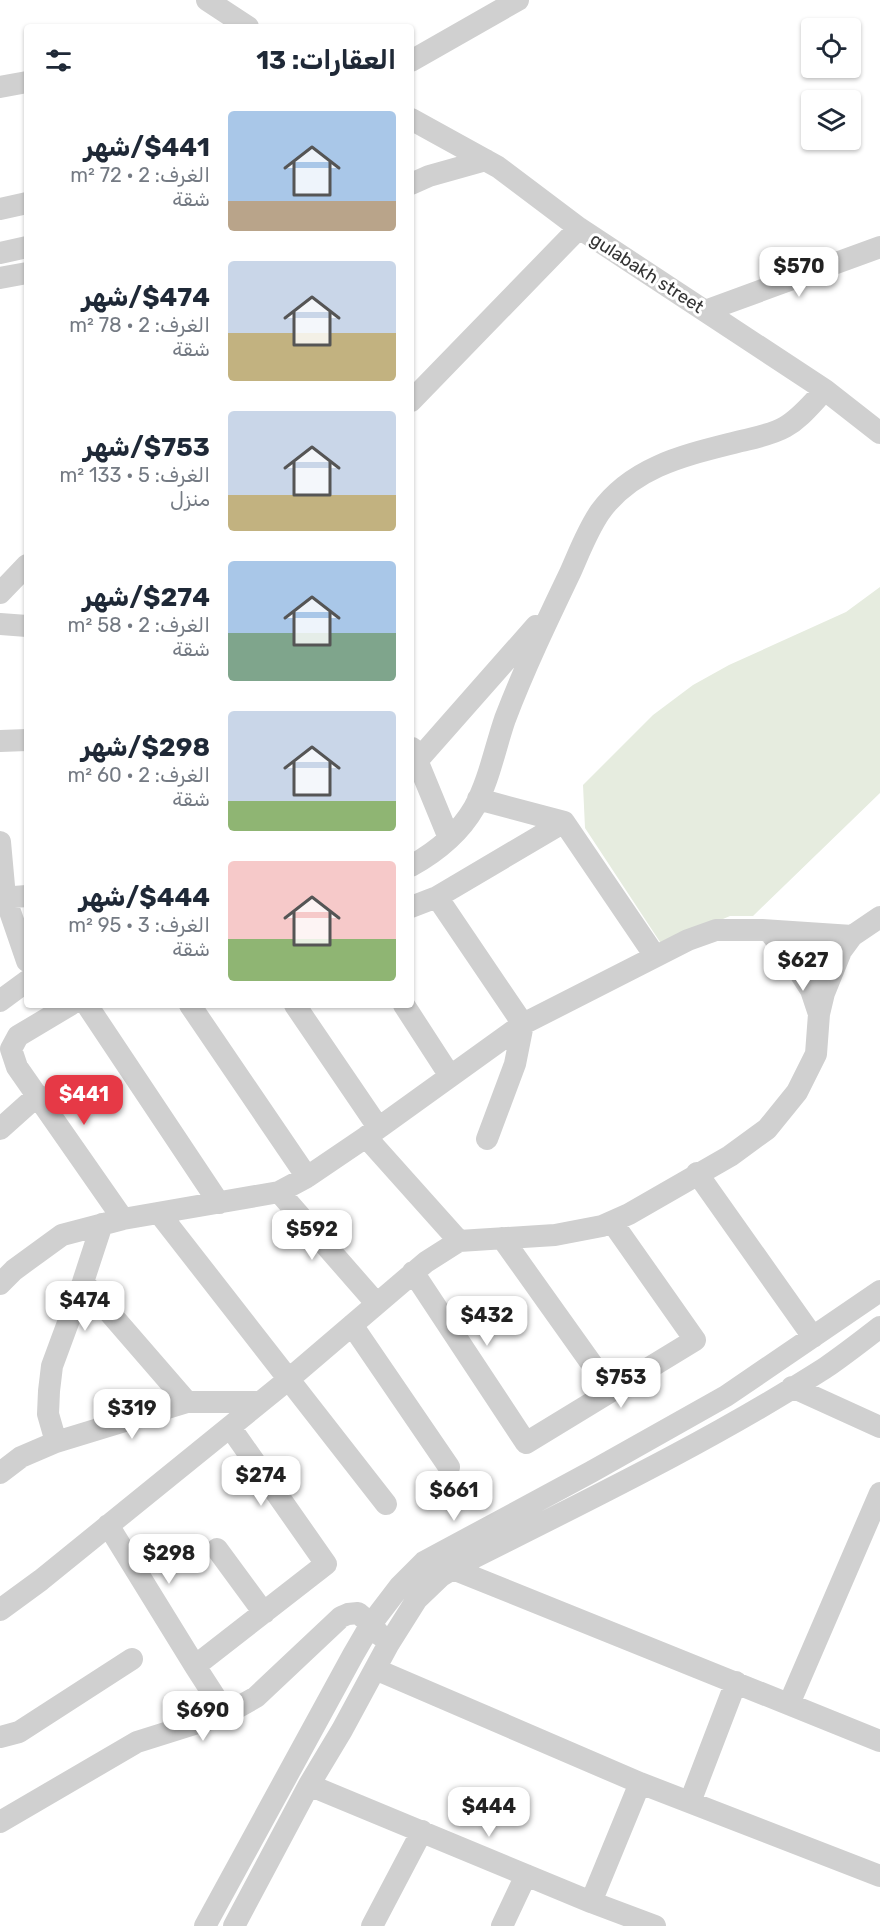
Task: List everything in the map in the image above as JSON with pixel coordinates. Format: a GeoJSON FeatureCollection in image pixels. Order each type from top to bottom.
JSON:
{"type":"FeatureCollection","features":[{"type":"Feature","properties":{"kind":"street"},"geometry":{"type":"LineString","coordinates":[[207,0],[243,24]]}},
{"type":"Feature","properties":{"kind":"street"},"geometry":{"type":"LineString","coordinates":[[414,59],[505,2]]}},
{"type":"Feature","properties":{"kind":"street"},"geometry":{"type":"LineString","coordinates":[[0,87],[24,83]]}},
{"type":"Feature","properties":{"kind":"street","name":"gulabakh street"},"geometry":{"type":"LineString","coordinates":[[414,121],[498,167],[579,228],[825,390],[880,433]]}},
{"type":"Feature","properties":{"kind":"street"},"geometry":{"type":"LineString","coordinates":[[414,183],[429,176],[486,160]]}},
{"type":"Feature","properties":{"kind":"street"},"geometry":{"type":"LineString","coordinates":[[0,209],[24,204]]}},
{"type":"Feature","properties":{"kind":"street"},"geometry":{"type":"LineString","coordinates":[[414,398],[579,228]]}},
{"type":"Feature","properties":{"kind":"street"},"geometry":{"type":"LineString","coordinates":[[705,311],[880,247]]}},
{"type":"Feature","properties":{"kind":"street"},"geometry":{"type":"LineString","coordinates":[[0,253],[24,248]]}},
{"type":"Feature","properties":{"kind":"street"},"geometry":{"type":"LineString","coordinates":[[0,278],[24,274]]}},
{"type":"Feature","properties":{"kind":"street"},"geometry":{"type":"LineString","coordinates":[[414,864],[432,854],[449,838],[462,825],[474,807],[527,664],[598,514],[611,497],[625,484],[664,462],[784,428],[801,416],[825,390]]}},
{"type":"Feature","properties":{"kind":"street"},"geometry":{"type":"LineString","coordinates":[[0,593],[24,567]]}},
{"type":"Feature","properties":{"kind":"street"},"geometry":{"type":"LineString","coordinates":[[449,838],[414,754],[554,605]]}},
{"type":"Feature","properties":{"kind":"street"},"geometry":{"type":"LineString","coordinates":[[0,624],[24,626]]}},
{"type":"Feature","properties":{"kind":"street"},"geometry":{"type":"LineString","coordinates":[[0,741],[24,740]]}},
{"type":"Feature","properties":{"kind":"street"},"geometry":{"type":"LineString","coordinates":[[478,799],[564,822],[655,956]]}},
{"type":"Feature","properties":{"kind":"street"},"geometry":{"type":"LineString","coordinates":[[414,906],[437,897],[564,822]]}},
{"type":"Feature","properties":{"kind":"street"},"geometry":{"type":"LineString","coordinates":[[0,842],[24,949]]}},
{"type":"Feature","properties":{"kind":"street"},"geometry":{"type":"LineString","coordinates":[[437,897],[523,1024],[515,1064],[487,1140]]}},
{"type":"Feature","properties":{"kind":"street"},"geometry":{"type":"LineString","coordinates":[[0,1610],[41,1580],[289,1379],[413,1272],[459,1241],[555,1235],[602,1227],[730,1156],[767,1128],[797,1092],[816,1054],[819,1014],[836,962],[852,936],[880,917]]}},
{"type":"Feature","properties":{"kind":"street"},"geometry":{"type":"LineString","coordinates":[[5,1270],[62,1235],[113,1221],[279,1192],[307,1177],[523,1024],[688,940],[716,930],[852,936]]}},
{"type":"Feature","properties":{"kind":"street"},"geometry":{"type":"LineString","coordinates":[[769,931],[811,990],[819,1014]]}},
{"type":"Feature","properties":{"kind":"street"},"geometry":{"type":"LineString","coordinates":[[0,1000],[24,983]]}},
{"type":"Feature","properties":{"kind":"street"},"geometry":{"type":"LineString","coordinates":[[65,1008],[18,1036],[11,1049],[17,1067],[38,1095],[113,1221]]}},
{"type":"Feature","properties":{"kind":"street"},"geometry":{"type":"LineString","coordinates":[[89,1008],[219,1203]]}},
{"type":"Feature","properties":{"kind":"street"},"geometry":{"type":"LineString","coordinates":[[192,1008],[307,1177]]}},
{"type":"Feature","properties":{"kind":"street"},"geometry":{"type":"LineString","coordinates":[[297,1008],[372,1132],[459,1241]]}},
{"type":"Feature","properties":{"kind":"street"},"geometry":{"type":"LineString","coordinates":[[406,1008],[450,1076]]}},
{"type":"Feature","properties":{"kind":"street"},"geometry":{"type":"LineString","coordinates":[[0,1129],[38,1095]]}},
{"type":"Feature","properties":{"kind":"street"},"geometry":{"type":"LineString","coordinates":[[697,1173],[813,1337]]}},
{"type":"Feature","properties":{"kind":"street"},"geometry":{"type":"LineString","coordinates":[[279,1192],[376,1303]]}},
{"type":"Feature","properties":{"kind":"street"},"geometry":{"type":"LineString","coordinates":[[159,1213],[386,1504]]}},
{"type":"Feature","properties":{"kind":"street"},"geometry":{"type":"LineString","coordinates":[[56,1442],[48,1414],[52,1366],[83,1282],[113,1221]]}},
{"type":"Feature","properties":{"kind":"street"},"geometry":{"type":"LineString","coordinates":[[413,1272],[526,1443],[695,1340],[612,1222]]}},
{"type":"Feature","properties":{"kind":"street"},"geometry":{"type":"LineString","coordinates":[[502,1238],[611,1391]]}},
{"type":"Feature","properties":{"kind":"street"},"geometry":{"type":"LineString","coordinates":[[83,1282],[187,1402]]}},
{"type":"Feature","properties":{"kind":"street"},"geometry":{"type":"LineString","coordinates":[[205,1926],[371,1624],[400,1586],[424,1562],[726,1396],[880,1292]]}},
{"type":"Feature","properties":{"kind":"street"},"geometry":{"type":"LineString","coordinates":[[352,1325],[449,1467]]}},
{"type":"Feature","properties":{"kind":"street"},"geometry":{"type":"LineString","coordinates":[[234,1926],[309,1785],[388,1645],[417,1599],[441,1576],[652,1468],[826,1367],[880,1327]]}},
{"type":"Feature","properties":{"kind":"street"},"geometry":{"type":"LineString","coordinates":[[792,1387],[880,1427]]}},
{"type":"Feature","properties":{"kind":"street"},"geometry":{"type":"LineString","coordinates":[[0,1473],[21,1457],[56,1442],[187,1402],[260,1402]]}},
{"type":"Feature","properties":{"kind":"street"},"geometry":{"type":"LineString","coordinates":[[195,1666],[327,1564],[230,1427]]}},
{"type":"Feature","properties":{"kind":"street"},"geometry":{"type":"LineString","coordinates":[[789,1704],[880,1493]]}},
{"type":"Feature","properties":{"kind":"street"},"geometry":{"type":"LineString","coordinates":[[108,1525],[226,1714]]}},
{"type":"Feature","properties":{"kind":"street"},"geometry":{"type":"LineString","coordinates":[[217,1549],[264,1613]]}},
{"type":"Feature","properties":{"kind":"street"},"geometry":{"type":"LineString","coordinates":[[453,1569],[880,1741]]}},
{"type":"Feature","properties":{"kind":"street"},"geometry":{"type":"LineString","coordinates":[[0,1822],[137,1742],[226,1714],[256,1696],[341,1617],[358,1613],[371,1624],[388,1645]]}},
{"type":"Feature","properties":{"kind":"street"},"geometry":{"type":"LineString","coordinates":[[0,1737],[19,1732],[132,1659]]}},
{"type":"Feature","properties":{"kind":"street"},"geometry":{"type":"LineString","coordinates":[[375,1669],[640,1783],[880,1876]]}},
{"type":"Feature","properties":{"kind":"street"},"geometry":{"type":"LineString","coordinates":[[690,1802],[736,1682]]}},
{"type":"Feature","properties":{"kind":"street"},"geometry":{"type":"LineString","coordinates":[[591,1902],[640,1783]]}},
{"type":"Feature","properties":{"kind":"street"},"geometry":{"type":"LineString","coordinates":[[309,1785],[591,1902],[655,1926]]}},
{"type":"Feature","properties":{"kind":"street"},"geometry":{"type":"LineString","coordinates":[[372,1926],[422,1831]]}},
{"type":"Feature","properties":{"kind":"street"},"geometry":{"type":"LineString","coordinates":[[502,1926],[526,1875]]}},
{"type":"Feature","properties":{"kind":"shaded area"},"geometry":{"type":"Polygon","coordinates":[[[880,587],[880,793],[753,916],[730,916],[662,945],[585,828],[583,785],[653,715],[693,685],[729,665],[846,612],[880,587]]]}}]}
